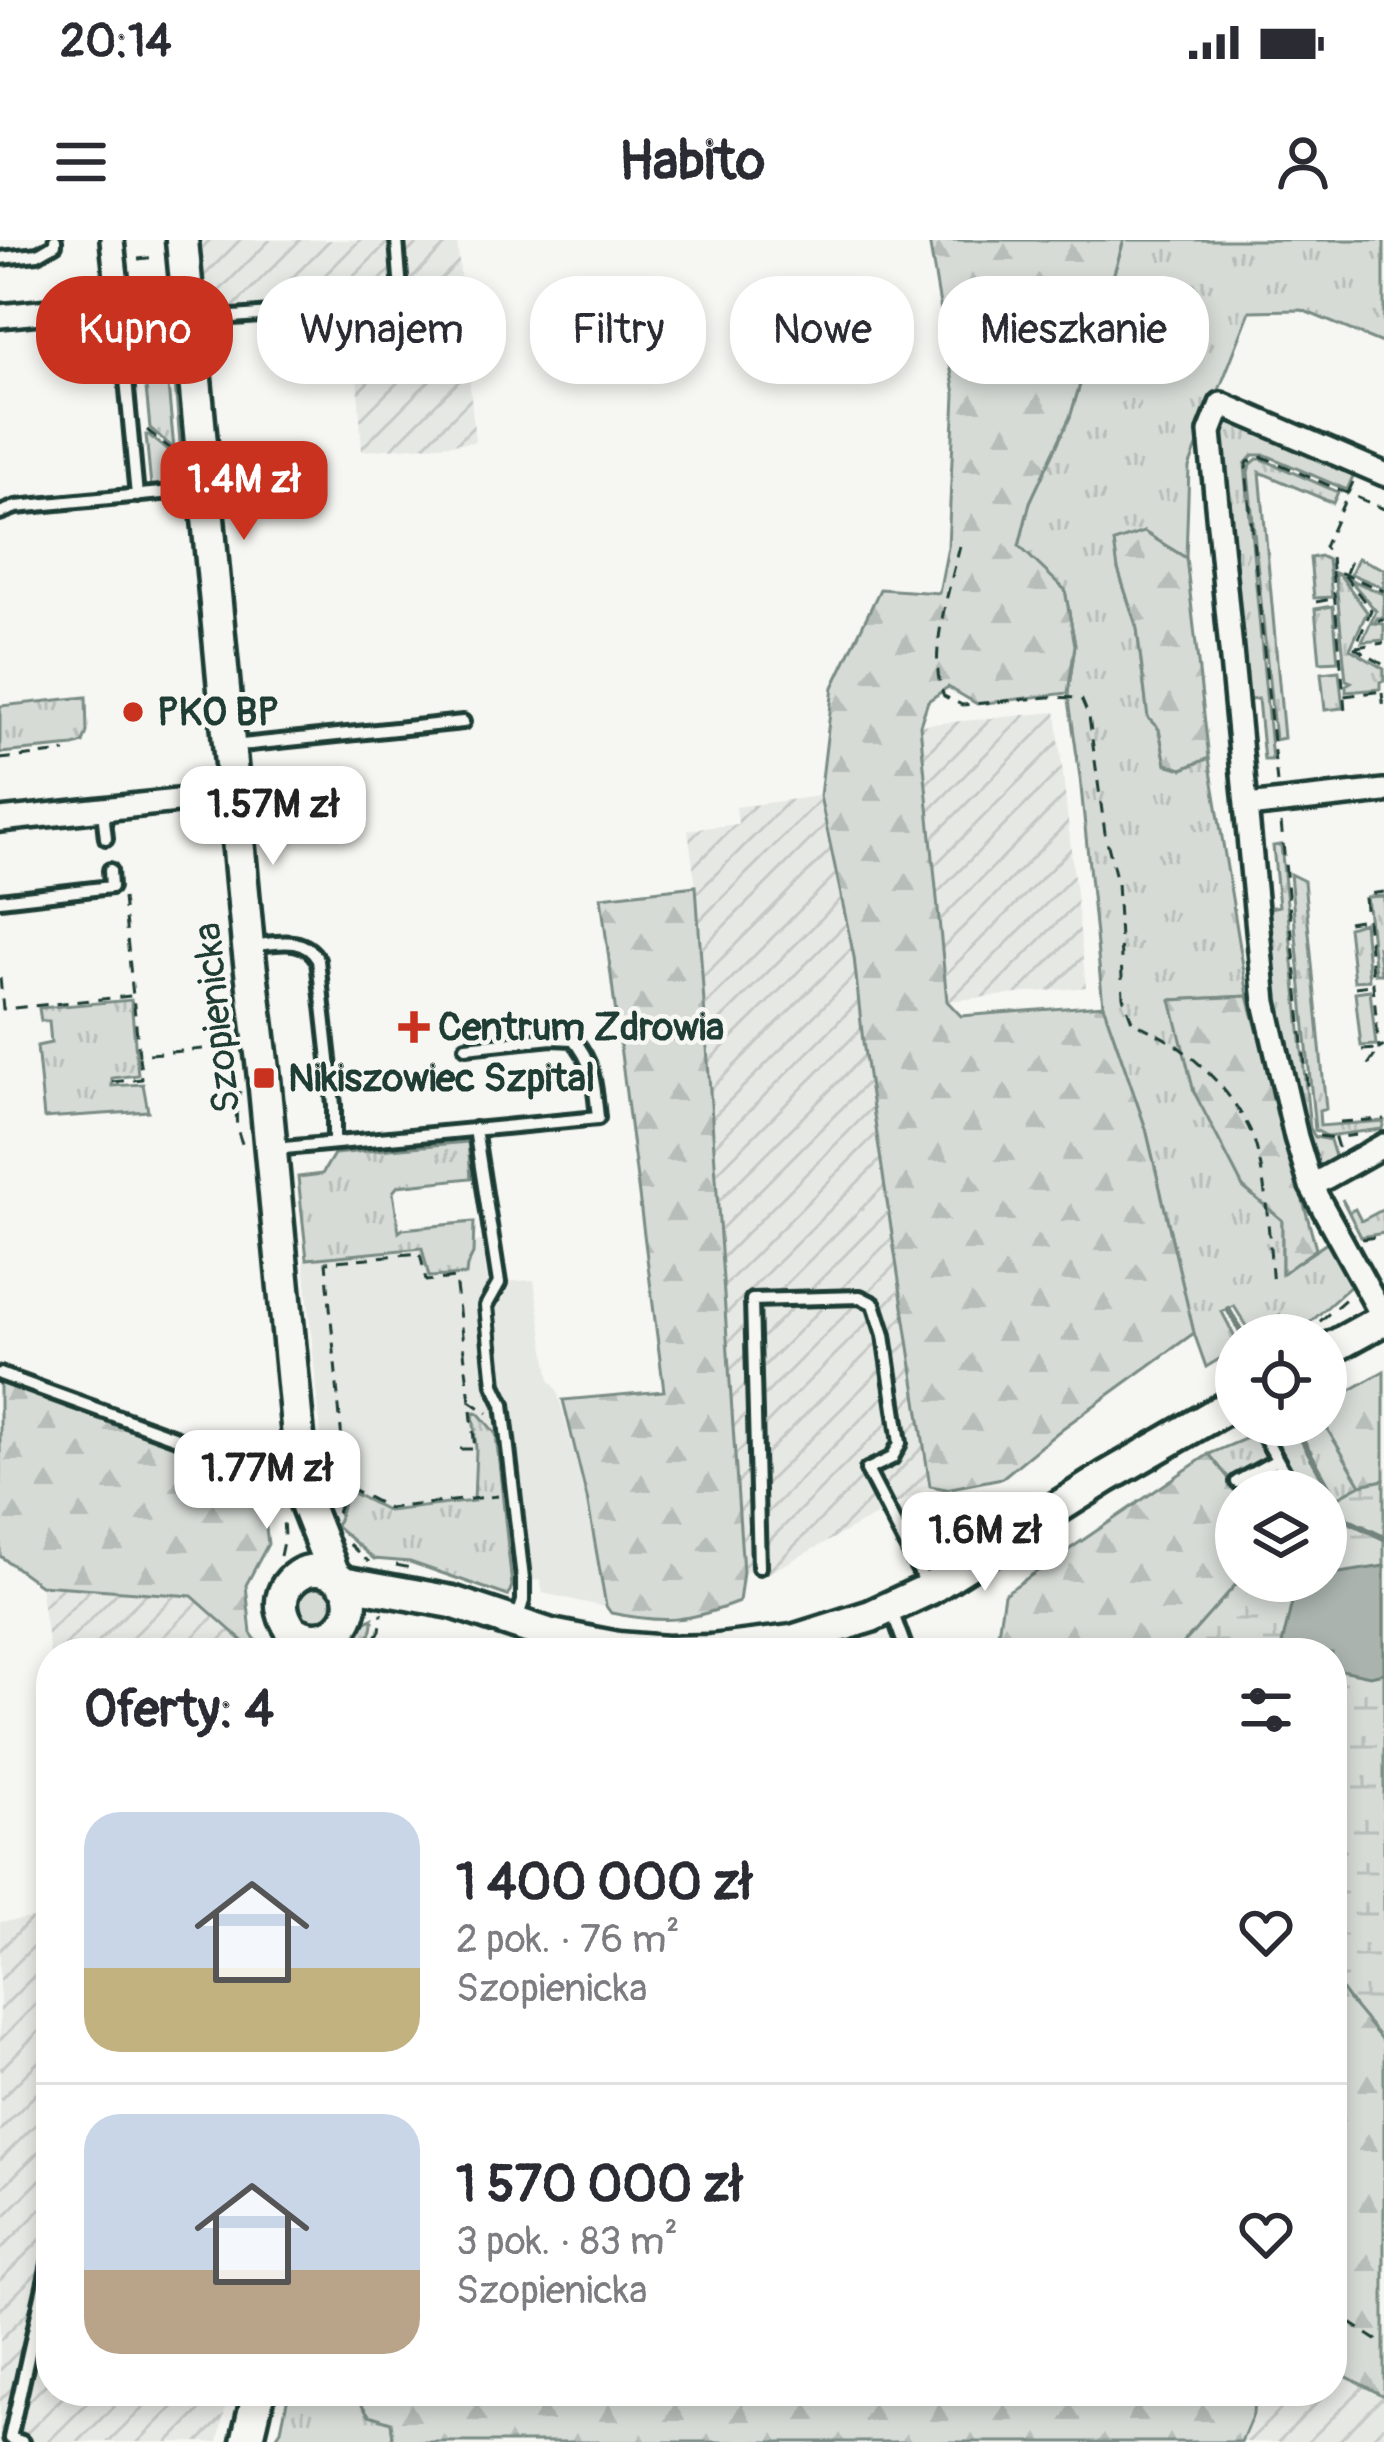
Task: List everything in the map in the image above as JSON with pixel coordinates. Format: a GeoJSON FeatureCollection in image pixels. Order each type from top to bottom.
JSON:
{"type":"FeatureCollection","features":[{"type":"Feature","properties":{"kind":"street"},"geometry":{"type":"LineString","coordinates":[[112,240],[116,276]]}},
{"type":"Feature","properties":{"kind":"street"},"geometry":{"type":"LineString","coordinates":[[0,316],[36,312]]}},
{"type":"Feature","properties":{"kind":"street","name":"Szopienicka"},"geometry":{"type":"LineString","coordinates":[[196,384],[248,946],[259,1154],[305,1501],[294,1578]]}},
{"type":"Feature","properties":{"kind":"street"},"geometry":{"type":"LineString","coordinates":[[1347,1340],[1384,1319],[1311,1186],[1265,1002],[1210,432],[1213,421],[1221,404],[1384,474]]}},
{"type":"Feature","properties":{"kind":"street"},"geometry":{"type":"LineString","coordinates":[[1246,806],[1384,791]]}},
{"type":"Feature","properties":{"kind":"street"},"geometry":{"type":"LineString","coordinates":[[0,820],[233,795]]}},
{"type":"Feature","properties":{"kind":"street"},"geometry":{"type":"LineString","coordinates":[[1311,1186],[1384,1145]]}},
{"type":"Feature","properties":{"kind":"street"},"geometry":{"type":"LineString","coordinates":[[806,1638],[929,1589],[1215,1414]]}},
{"type":"Feature","properties":{"kind":"street","name":"Szopienicka"},"geometry":{"type":"LineString","coordinates":[[305,1501],[338,1578]]}},
{"type":"Feature","properties":{"kind":"street"},"geometry":{"type":"LineString","coordinates":[[297,1638],[281,1606],[286,1586],[312,1570],[338,1578],[420,1583],[452,1602],[566,1638]]}},
{"type":"Feature","properties":{"kind":"street"},"geometry":{"type":"LineString","coordinates":[[338,1578],[351,1602],[338,1636]]}},
{"type":"Feature","properties":{"kind":"street"},"geometry":{"type":"LineString","coordinates":[[338,1636],[357,1616],[420,1583]]}},
{"type":"Feature","properties":{"kind":"street"},"geometry":{"type":"LineString","coordinates":[[247,2442],[255,2406]]}},
{"type":"Feature","properties":{"kind":"lane"},"geometry":{"type":"LineString","coordinates":[[0,258],[38,254],[55,240]]}},
{"type":"Feature","properties":{"kind":"lane"},"geometry":{"type":"LineString","coordinates":[[233,308],[402,304],[397,240]]}},
{"type":"Feature","properties":{"kind":"lane"},"geometry":{"type":"LineString","coordinates":[[126,384],[137,496]]}},
{"type":"Feature","properties":{"kind":"lane"},"geometry":{"type":"LineString","coordinates":[[0,513],[16,507],[206,489]]}},
{"type":"Feature","properties":{"kind":"lane"},"geometry":{"type":"LineString","coordinates":[[229,746],[463,722]]}},
{"type":"Feature","properties":{"kind":"lane"},"geometry":{"type":"LineString","coordinates":[[103,811],[106,838]]}},
{"type":"Feature","properties":{"kind":"lane"},"geometry":{"type":"LineString","coordinates":[[0,900],[111,887],[110,873]]}},
{"type":"Feature","properties":{"kind":"lane"},"geometry":{"type":"LineString","coordinates":[[248,946],[296,941],[312,949],[318,960],[334,1143]]}},
{"type":"Feature","properties":{"kind":"lane"},"geometry":{"type":"LineString","coordinates":[[259,1154],[598,1118],[595,1079],[586,1053],[573,1039],[466,1047]]}},
{"type":"Feature","properties":{"kind":"lane"},"geometry":{"type":"LineString","coordinates":[[475,1129],[500,1283],[486,1306],[524,1579],[516,1624]]}},
{"type":"Feature","properties":{"kind":"lane"},"geometry":{"type":"LineString","coordinates":[[759,1567],[752,1300],[860,1298],[874,1304],[884,1335],[900,1443],[892,1458],[867,1470],[929,1589]]}},
{"type":"Feature","properties":{"kind":"lane"},"geometry":{"type":"LineString","coordinates":[[0,1374],[265,1470],[301,1468]]}},
{"type":"Feature","properties":{"kind":"lane"},"geometry":{"type":"LineString","coordinates":[[1269,1446],[1283,1470]]}},
{"type":"Feature","properties":{"kind":"lane"},"geometry":{"type":"LineString","coordinates":[[1259,1470],[1277,1460]]}},
{"type":"Feature","properties":{"kind":"lane"},"geometry":{"type":"LineString","coordinates":[[891,1608],[902,1638]]}},
{"type":"Feature","properties":{"kind":"lane"},"geometry":{"type":"LineString","coordinates":[[22,2442],[10,2438],[36,2322]]}},
{"type":"Feature","properties":{"kind":"path"},"geometry":{"type":"LineString","coordinates":[[128,260],[171,248]]}},
{"type":"Feature","properties":{"kind":"path"},"geometry":{"type":"LineString","coordinates":[[147,429],[178,455]]}},
{"type":"Feature","properties":{"kind":"path"},"geometry":{"type":"LineString","coordinates":[[1309,1102],[1246,468],[1254,458],[1263,457],[1384,509]]}},
{"type":"Feature","properties":{"kind":"path"},"geometry":{"type":"LineString","coordinates":[[1324,548],[1361,464]]}},
{"type":"Feature","properties":{"kind":"path"},"geometry":{"type":"LineString","coordinates":[[959,546],[941,632],[937,681],[944,696],[962,705],[1081,698],[1089,717],[1105,833],[1117,882],[1123,997],[1132,1021],[1197,1063],[1220,1085],[1250,1130],[1264,1185],[1274,1286]]}},
{"type":"Feature","properties":{"kind":"path"},"geometry":{"type":"LineString","coordinates":[[1313,547],[1331,555],[1346,713]]}},
{"type":"Feature","properties":{"kind":"path"},"geometry":{"type":"LineString","coordinates":[[1344,574],[1352,558]]}},
{"type":"Feature","properties":{"kind":"path"},"geometry":{"type":"LineString","coordinates":[[1332,568],[1384,591]]}},
{"type":"Feature","properties":{"kind":"path"},"geometry":{"type":"LineString","coordinates":[[1344,574],[1371,610],[1354,648]]}},
{"type":"Feature","properties":{"kind":"path"},"geometry":{"type":"LineString","coordinates":[[1316,602],[1334,599]]}},
{"type":"Feature","properties":{"kind":"path"},"geometry":{"type":"LineString","coordinates":[[1354,648],[1384,643]]}},
{"type":"Feature","properties":{"kind":"path"},"geometry":{"type":"LineString","coordinates":[[1354,648],[1384,665]]}},
{"type":"Feature","properties":{"kind":"path"},"geometry":{"type":"LineString","coordinates":[[1343,683],[1352,682]]}},
{"type":"Feature","properties":{"kind":"path"},"geometry":{"type":"LineString","coordinates":[[1344,696],[1383,691],[1384,710]]}},
{"type":"Feature","properties":{"kind":"path"},"geometry":{"type":"LineString","coordinates":[[0,759],[66,752]]}},
{"type":"Feature","properties":{"kind":"path"},"geometry":{"type":"LineString","coordinates":[[110,873],[121,874],[142,1079],[112,1082]]}},
{"type":"Feature","properties":{"kind":"path"},"geometry":{"type":"LineString","coordinates":[[1368,1065],[1382,1048],[1366,895],[1384,892]]}},
{"type":"Feature","properties":{"kind":"path"},"geometry":{"type":"LineString","coordinates":[[1348,922],[1367,919]]}},
{"type":"Feature","properties":{"kind":"path"},"geometry":{"type":"LineString","coordinates":[[1372,977],[1384,975],[1381,951]]}},
{"type":"Feature","properties":{"kind":"path"},"geometry":{"type":"LineString","coordinates":[[0,978],[3,1009],[133,996]]}},
{"type":"Feature","properties":{"kind":"path"},"geometry":{"type":"LineString","coordinates":[[1355,988],[1373,985]]}},
{"type":"Feature","properties":{"kind":"path"},"geometry":{"type":"LineString","coordinates":[[1375,1007],[1384,1006]]}},
{"type":"Feature","properties":{"kind":"path"},"geometry":{"type":"LineString","coordinates":[[139,1055],[237,1046]]}},
{"type":"Feature","properties":{"kind":"path"},"geometry":{"type":"LineString","coordinates":[[1362,1050],[1382,1048]]}},
{"type":"Feature","properties":{"kind":"path"},"geometry":{"type":"LineString","coordinates":[[240,1085],[236,1131],[259,1154]]}},
{"type":"Feature","properties":{"kind":"path"},"geometry":{"type":"LineString","coordinates":[[1340,1123],[1384,1119]]}},
{"type":"Feature","properties":{"kind":"path"},"geometry":{"type":"LineString","coordinates":[[1313,1130],[1320,1137],[1335,1138]]}},
{"type":"Feature","properties":{"kind":"path"},"geometry":{"type":"LineString","coordinates":[[1360,1240],[1384,1236]]}},
{"type":"Feature","properties":{"kind":"path"},"geometry":{"type":"LineString","coordinates":[[334,1525],[346,1486],[326,1262],[420,1253],[426,1281],[454,1278],[470,1402]]}},
{"type":"Feature","properties":{"kind":"path"},"geometry":{"type":"LineString","coordinates":[[1329,1314],[1352,1294]]}},
{"type":"Feature","properties":{"kind":"path"},"geometry":{"type":"LineString","coordinates":[[346,1486],[388,1508],[506,1495]]}},
{"type":"Feature","properties":{"kind":"path"},"geometry":{"type":"LineString","coordinates":[[284,1541],[294,1540]]}},
{"type":"Feature","properties":{"kind":"path"},"geometry":{"type":"LineString","coordinates":[[343,1540],[376,1564]]}},
{"type":"Feature","properties":{"kind":"path"},"geometry":{"type":"LineString","coordinates":[[391,1565],[420,1583]]}},
{"type":"Feature","properties":{"kind":"path"},"geometry":{"type":"LineString","coordinates":[[375,1638],[383,1616]]}},
{"type":"Feature","properties":{"kind":"path"},"geometry":{"type":"LineString","coordinates":[[1347,2322],[1384,2345]]}},
{"type":"Feature","properties":{"kind":"shaded area"},"geometry":{"type":"Polygon","coordinates":[[[202,240],[457,240],[460,276],[257,276],[257,326],[233,327],[233,276],[205,276],[202,240]]]}},
{"type":"Feature","properties":{"kind":"shaded area"},"geometry":{"type":"Polygon","coordinates":[[[358,384],[470,384],[475,442],[362,451],[358,384]]]}},
{"type":"Feature","properties":{"kind":"shaded area"},"geometry":{"type":"Polygon","coordinates":[[[1056,712],[1086,987],[947,1001],[920,725],[1056,712]]]}},
{"type":"Feature","properties":{"kind":"shaded area"},"geometry":{"type":"Polygon","coordinates":[[[820,796],[854,957],[930,1486],[767,1574],[743,1571],[696,886],[688,830],[738,824],[736,807],[820,796]]]}},
{"type":"Feature","properties":{"kind":"shaded area"},"geometry":{"type":"Polygon","coordinates":[[[482,1241],[487,1283],[534,1280],[550,1381],[557,1390],[586,1499],[605,1607],[543,1593],[540,1580],[505,1582],[346,1530],[329,1515],[304,1260],[482,1241]]]}},
{"type":"Feature","properties":{"kind":"shaded area"},"geometry":{"type":"Polygon","coordinates":[[[1384,1566],[1384,1673],[1370,1676],[1347,1671],[1347,1638],[1284,1638],[1292,1602],[1347,1602],[1347,1572],[1384,1566]]]}},
{"type":"Feature","properties":{"kind":"shaded area"},"geometry":{"type":"Polygon","coordinates":[[[40,1585],[192,1596],[239,1638],[48,1638],[40,1585]]]}},
{"type":"Feature","properties":{"kind":"shaded area"},"geometry":{"type":"Polygon","coordinates":[[[36,1918],[36,2406],[226,2406],[218,2442],[0,2442],[0,1922],[36,1918]]]}},
{"type":"Feature","properties":{"kind":"shaded area"},"geometry":{"type":"Polygon","coordinates":[[[1347,2377],[1384,2396],[1384,2442],[1241,2442],[1253,2406],[1347,2406],[1347,2377]]]}},
{"type":"Feature","properties":{"kind":"green space"},"geometry":{"type":"Polygon","coordinates":[[[929,240],[1124,240],[1113,276],[938,276],[938,293],[929,240]]]}},
{"type":"Feature","properties":{"kind":"green space"},"geometry":{"type":"Polygon","coordinates":[[[1124,240],[1384,240],[1384,344],[1302,310],[1250,311],[1189,467],[1186,558],[1144,532],[1118,569],[1137,628],[1148,717],[1159,729],[1166,764],[1183,769],[1209,758],[1248,996],[1172,1000],[1243,1187],[1282,1220],[1282,1273],[1330,1241],[1354,1283],[1319,1314],[1239,1314],[1234,1306],[1215,1314],[1215,1362],[1206,1367],[1146,1129],[1103,1005],[1068,693],[1075,645],[1065,590],[1019,547],[1030,502],[1070,417],[1080,384],[1209,384],[1209,276],[1113,276],[1124,240]]]}},
{"type":"Feature","properties":{"kind":"green space"},"geometry":{"type":"Polygon","coordinates":[[[146,384],[168,384],[174,449],[150,428],[146,384]]]}},
{"type":"Feature","properties":{"kind":"green space"},"geometry":{"type":"Polygon","coordinates":[[[175,384],[184,384],[195,474],[188,483],[187,460],[181,455],[175,384]]]}},
{"type":"Feature","properties":{"kind":"green space"},"geometry":{"type":"Polygon","coordinates":[[[953,384],[1080,384],[1070,417],[1030,502],[1019,546],[1065,590],[1075,645],[1068,693],[977,704],[948,687],[928,701],[920,725],[947,1001],[961,1016],[1103,1005],[1146,1129],[1194,1333],[1002,1478],[946,1489],[930,1486],[854,957],[820,796],[833,687],[880,589],[939,593],[948,547],[953,384]]]}},
{"type":"Feature","properties":{"kind":"green space"},"geometry":{"type":"Polygon","coordinates":[[[1231,419],[1356,469],[1347,490],[1266,455],[1253,455],[1245,464],[1272,760],[1264,760],[1258,699],[1243,701],[1220,427],[1231,419]]]}},
{"type":"Feature","properties":{"kind":"green space"},"geometry":{"type":"Polygon","coordinates":[[[146,435],[175,456],[176,483],[151,486],[146,435]]]}},
{"type":"Feature","properties":{"kind":"green space"},"geometry":{"type":"Polygon","coordinates":[[[1257,459],[1338,492],[1333,503],[1260,472],[1284,738],[1275,740],[1248,472],[1257,459]]]}},
{"type":"Feature","properties":{"kind":"green space"},"geometry":{"type":"Polygon","coordinates":[[[1144,532],[1186,558],[1209,758],[1182,769],[1166,764],[1159,729],[1148,718],[1137,628],[1118,569],[1114,542],[1144,532]]]}},
{"type":"Feature","properties":{"kind":"green space"},"geometry":{"type":"Polygon","coordinates":[[[1310,558],[1328,560],[1332,597],[1314,598],[1310,558]]]}},
{"type":"Feature","properties":{"kind":"green space"},"geometry":{"type":"Polygon","coordinates":[[[1358,558],[1384,569],[1384,588],[1351,574],[1358,558]]]}},
{"type":"Feature","properties":{"kind":"green space"},"geometry":{"type":"Polygon","coordinates":[[[1335,573],[1367,612],[1350,649],[1384,669],[1380,689],[1346,692],[1351,682],[1346,680],[1335,573]]]}},
{"type":"Feature","properties":{"kind":"green space"},"geometry":{"type":"Polygon","coordinates":[[[1349,579],[1384,594],[1384,618],[1374,623],[1384,624],[1384,640],[1362,642],[1376,611],[1349,579]]]}},
{"type":"Feature","properties":{"kind":"green space"},"geometry":{"type":"Polygon","coordinates":[[[1333,606],[1338,661],[1320,662],[1315,609],[1333,606]]]}},
{"type":"Feature","properties":{"kind":"green space"},"geometry":{"type":"Polygon","coordinates":[[[1339,671],[1343,708],[1325,710],[1321,673],[1339,671]]]}},
{"type":"Feature","properties":{"kind":"green space"},"geometry":{"type":"Polygon","coordinates":[[[86,697],[83,743],[0,753],[0,706],[86,697]]]}},
{"type":"Feature","properties":{"kind":"green space"},"geometry":{"type":"Polygon","coordinates":[[[1281,845],[1310,1128],[1315,1137],[1330,1140],[1337,1163],[1330,1167],[1314,1164],[1276,1013],[1264,909],[1279,906],[1273,846],[1281,845]]]}},
{"type":"Feature","properties":{"kind":"green space"},"geometry":{"type":"Polygon","coordinates":[[[1290,874],[1304,881],[1326,1109],[1319,1111],[1320,1126],[1384,1121],[1382,1129],[1327,1136],[1315,1130],[1290,874]]]}},
{"type":"Feature","properties":{"kind":"green space"},"geometry":{"type":"Polygon","coordinates":[[[696,886],[743,1572],[739,1602],[705,1614],[662,1620],[611,1613],[606,1606],[563,1400],[664,1391],[601,897],[696,886]]]}},
{"type":"Feature","properties":{"kind":"green space"},"geometry":{"type":"Polygon","coordinates":[[[1384,896],[1384,950],[1378,947],[1381,974],[1375,974],[1367,897],[1384,896]]]}},
{"type":"Feature","properties":{"kind":"green space"},"geometry":{"type":"Polygon","coordinates":[[[1364,922],[1369,980],[1354,981],[1348,927],[1364,922]]]}},
{"type":"Feature","properties":{"kind":"green space"},"geometry":{"type":"Polygon","coordinates":[[[1370,990],[1376,1045],[1361,1046],[1355,992],[1370,990]]]}},
{"type":"Feature","properties":{"kind":"green space"},"geometry":{"type":"Polygon","coordinates":[[[1248,996],[1316,1249],[1282,1274],[1282,1220],[1243,1187],[1194,1092],[1171,1000],[1248,996]]]}},
{"type":"Feature","properties":{"kind":"green space"},"geometry":{"type":"Polygon","coordinates":[[[131,1000],[138,1075],[112,1078],[112,1086],[143,1084],[148,1111],[44,1118],[37,1046],[51,1043],[49,1021],[41,1021],[39,1008],[131,1000]]]}},
{"type":"Feature","properties":{"kind":"green space"},"geometry":{"type":"Polygon","coordinates":[[[468,1142],[471,1178],[398,1186],[393,1192],[399,1232],[474,1222],[473,1254],[466,1275],[429,1277],[422,1248],[307,1259],[298,1177],[322,1174],[334,1154],[468,1142]]]}},
{"type":"Feature","properties":{"kind":"green space"},"geometry":{"type":"Polygon","coordinates":[[[1342,1199],[1361,1221],[1384,1209],[1384,1233],[1361,1237],[1342,1199]]]}},
{"type":"Feature","properties":{"kind":"green space"},"geometry":{"type":"Polygon","coordinates":[[[0,1365],[260,1481],[268,1544],[246,1585],[254,1638],[239,1638],[192,1596],[40,1585],[0,1556],[0,1365]]]}},
{"type":"Feature","properties":{"kind":"green space"},"geometry":{"type":"Polygon","coordinates":[[[1384,1371],[1384,1480],[1361,1485],[1338,1446],[1347,1446],[1347,1392],[1384,1371]]]}},
{"type":"Feature","properties":{"kind":"green space"},"geometry":{"type":"Polygon","coordinates":[[[473,1412],[496,1434],[512,1586],[508,1596],[410,1562],[374,1559],[336,1526],[347,1490],[388,1511],[474,1501],[473,1412]]]}},
{"type":"Feature","properties":{"kind":"green space"},"geometry":{"type":"Polygon","coordinates":[[[1228,1446],[1338,1446],[1361,1485],[1347,1493],[1347,1470],[1222,1470],[1209,1454],[1228,1446]]]}},
{"type":"Feature","properties":{"kind":"green space"},"geometry":{"type":"Polygon","coordinates":[[[1209,1454],[1222,1470],[1215,1470],[1215,1602],[1220,1602],[1188,1638],[997,1638],[1004,1594],[1209,1454]]]}},
{"type":"Feature","properties":{"kind":"green space"},"geometry":{"type":"Polygon","coordinates":[[[1384,1480],[1384,2043],[1347,1997],[1347,1638],[1188,1638],[1220,1602],[1347,1602],[1347,1493],[1384,1480]]]}},
{"type":"Feature","properties":{"kind":"green space"},"geometry":{"type":"Polygon","coordinates":[[[315,1586],[328,1591],[333,1604],[328,1617],[315,1622],[302,1617],[297,1604],[302,1591],[315,1586]]]}},
{"type":"Feature","properties":{"kind":"green space"},"geometry":{"type":"Polygon","coordinates":[[[373,1618],[368,1638],[346,1638],[351,1631],[373,1618]]]}},
{"type":"Feature","properties":{"kind":"green space"},"geometry":{"type":"Polygon","coordinates":[[[1347,1997],[1384,2043],[1384,2396],[1347,2377],[1347,1997]]]}},
{"type":"Feature","properties":{"kind":"green space"},"geometry":{"type":"Polygon","coordinates":[[[286,2406],[371,2406],[391,2422],[393,2437],[389,2442],[273,2442],[286,2406]]]}},
{"type":"Feature","properties":{"kind":"green space"},"geometry":{"type":"Polygon","coordinates":[[[363,2406],[1253,2406],[1241,2442],[389,2442],[391,2422],[369,2415],[363,2406]]]}},
{"type":"Feature","properties":{"kind":"waterway"},"geometry":{"type":"LineString","coordinates":[[1228,1309],[1231,1314]]}},
{"type":"Feature","properties":{"kind":"waterway"},"geometry":{"type":"LineString","coordinates":[[1306,1446],[1347,1520],[1384,1538]]}},
{"type":"Feature","properties":{"kind":"place","name":"PKO BP"},"geometry":{"type":"Point","coordinates":[133,712]}},
{"type":"Feature","properties":{"kind":"place","name":"Centrum Zdrowia"},"geometry":{"type":"Point","coordinates":[414,1027]}},
{"type":"Feature","properties":{"kind":"place","name":"Nikiszowiec Szpital"},"geometry":{"type":"Point","coordinates":[264,1078]}}]}
